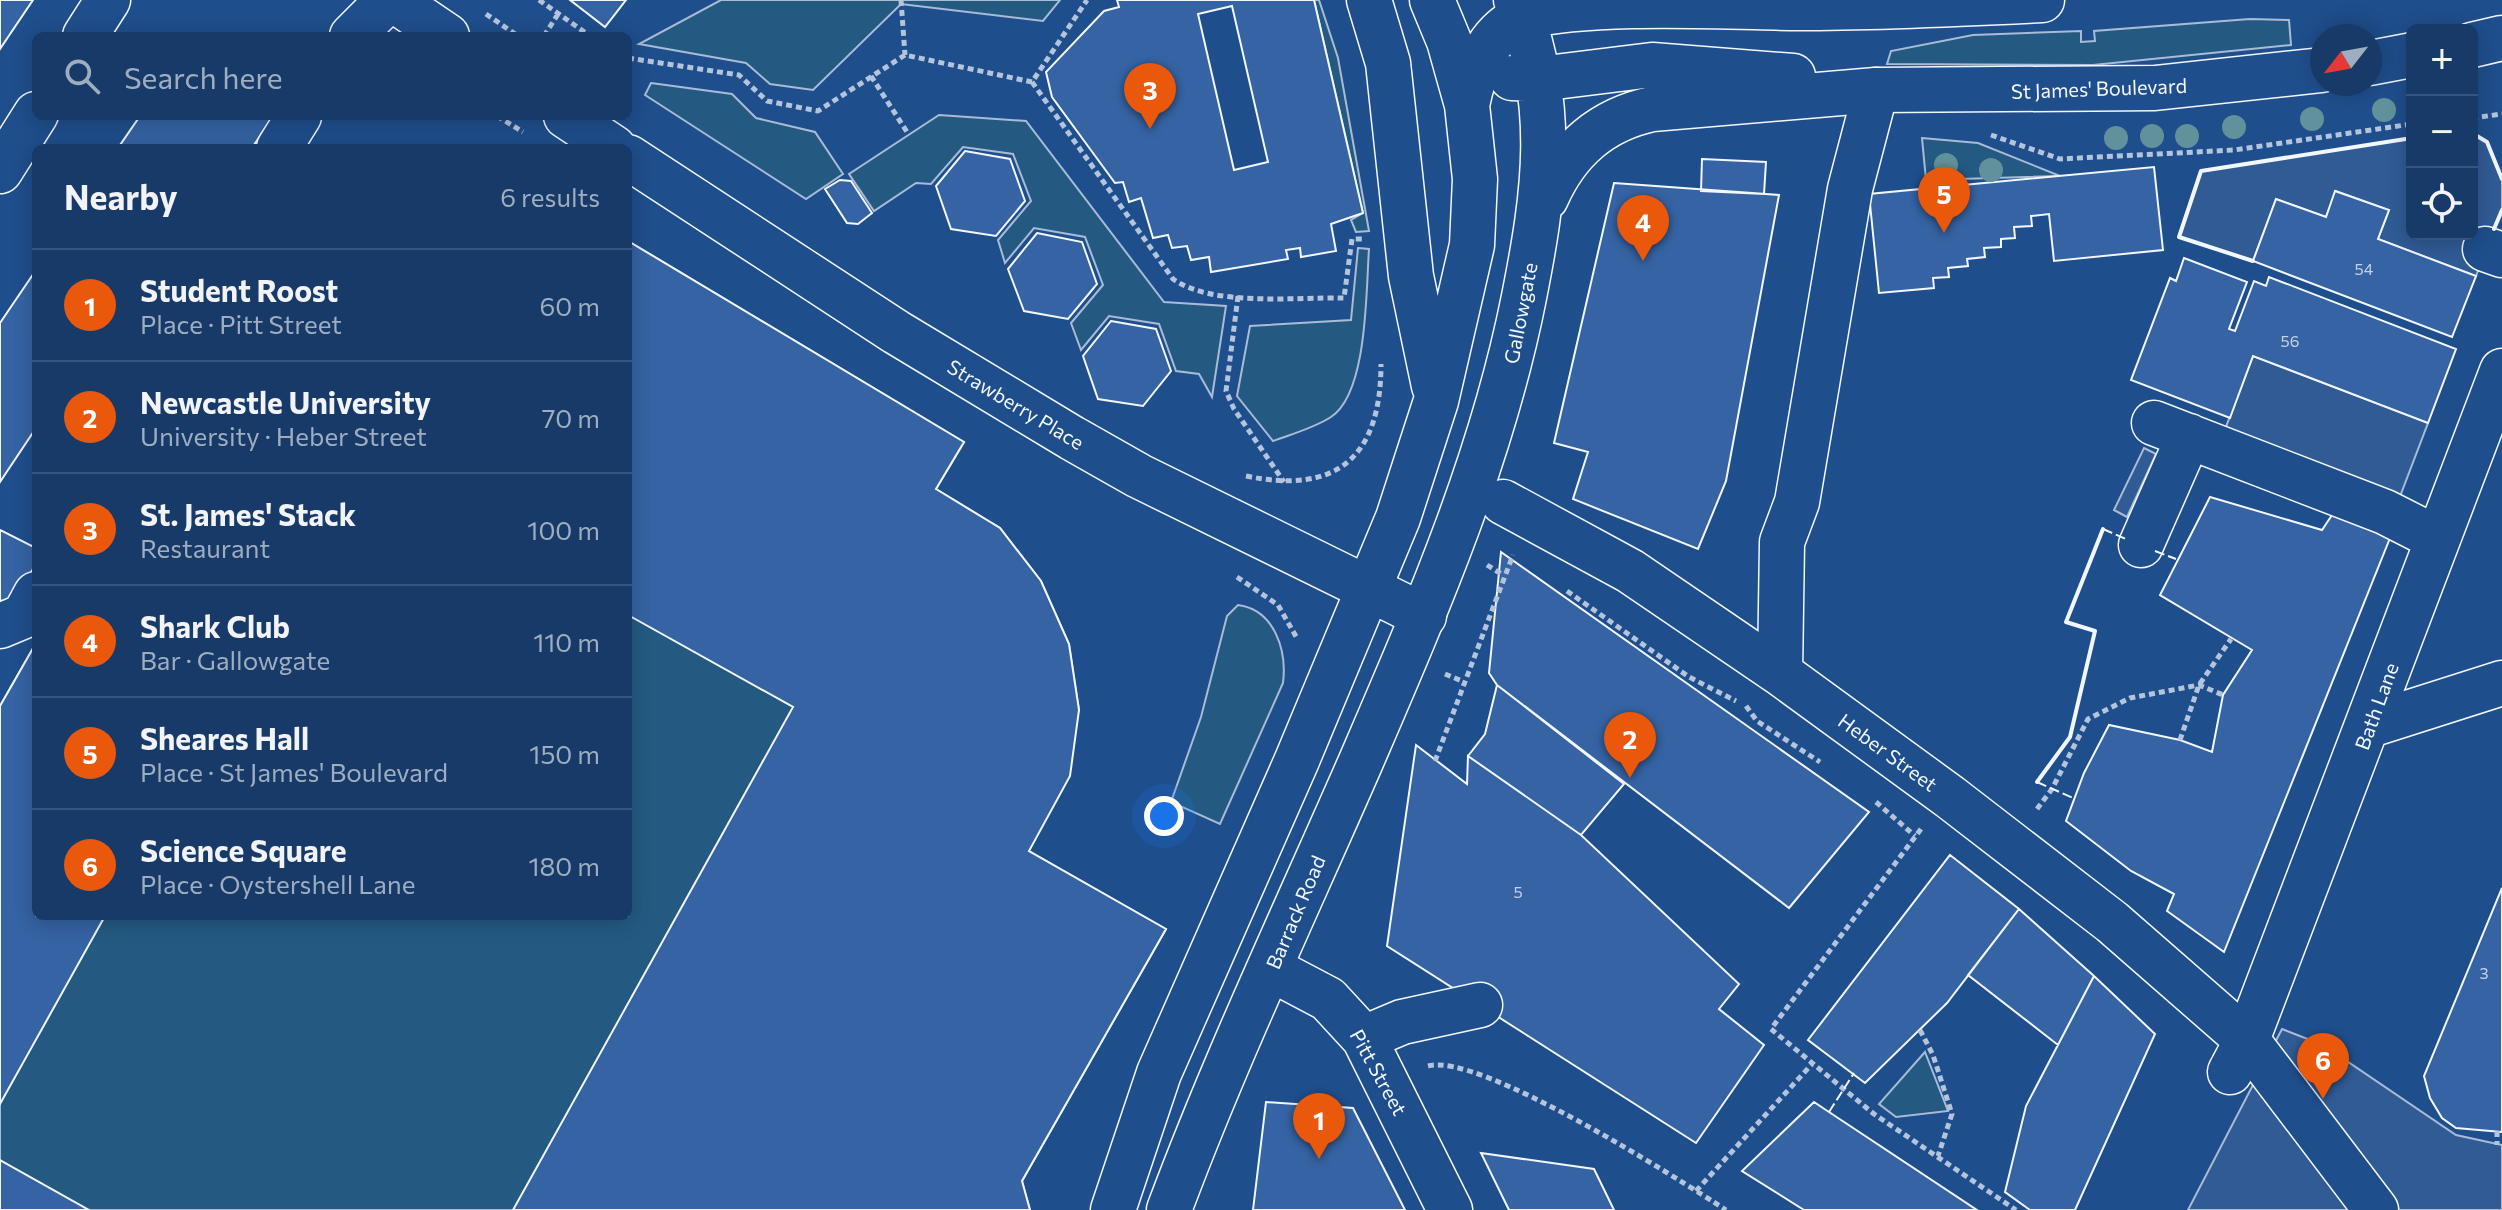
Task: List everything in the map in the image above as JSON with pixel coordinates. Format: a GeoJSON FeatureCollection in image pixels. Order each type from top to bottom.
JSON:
{"type":"FeatureCollection","features":[{"type":"Feature","properties":{"kind":"main road"},"geometry":{"type":"LineString","coordinates":[[88,32],[108,0]]}},
{"type":"Feature","properties":{"kind":"main road"},"geometry":{"type":"LineString","coordinates":[[356,32],[388,0]]}},
{"type":"Feature","properties":{"kind":"main road"},"geometry":{"type":"LineString","coordinates":[[394,0],[441,32]]}},
{"type":"Feature","properties":{"kind":"main road"},"geometry":{"type":"LineString","coordinates":[[1369,0],[1388,63],[1411,276],[1436,401]]}},
{"type":"Feature","properties":{"kind":"main road"},"geometry":{"type":"LineString","coordinates":[[1113,1210],[1159,1073],[1398,518],[1436,401],[1472,245],[1475,179],[1465,71],[1432,0]]}},
{"type":"Feature","properties":{"kind":"main road"},"geometry":{"type":"LineString","coordinates":[[1465,71],[1519,9],[1590,5],[1799,8],[2042,0]]}},
{"type":"Feature","properties":{"kind":"main road","name":"Gallowgate"},"geometry":{"type":"LineString","coordinates":[[1424,616],[1496,416],[1510,364],[1541,209],[1545,127],[1539,79],[1519,9]]}},
{"type":"Feature","properties":{"kind":"main road"},"geometry":{"type":"LineString","coordinates":[[2478,44],[2502,38]]}},
{"type":"Feature","properties":{"kind":"main road"},"geometry":{"type":"LineString","coordinates":[[2382,61],[2406,56]]}},
{"type":"Feature","properties":{"kind":"main road","name":"St James' Boulevard"},"geometry":{"type":"LineString","coordinates":[[1465,71],[1539,79],[1652,65],[1681,66],[1821,78],[1876,90]]}},
{"type":"Feature","properties":{"kind":"main road","name":"St James' Boulevard"},"geometry":{"type":"LineString","coordinates":[[1541,209],[1557,173],[1571,153],[1609,123],[1628,114],[1667,107],[1876,90],[2155,88],[2310,71]]}},
{"type":"Feature","properties":{"kind":"main road"},"geometry":{"type":"LineString","coordinates":[[1780,673],[1782,542],[1797,502],[1850,189],[1876,90]]}},
{"type":"Feature","properties":{"kind":"main road"},"geometry":{"type":"LineString","coordinates":[[0,171],[32,120]]}},
{"type":"Feature","properties":{"kind":"main road"},"geometry":{"type":"LineString","coordinates":[[282,144],[296,120]]}},
{"type":"Feature","properties":{"kind":"main road"},"geometry":{"type":"LineString","coordinates":[[572,120],[608,144]]}},
{"type":"Feature","properties":{"kind":"main road","name":"Strawberry Place"},"geometry":{"type":"LineString","coordinates":[[632,160],[896,332],[1072,438],[1139,476],[1424,616]]}},
{"type":"Feature","properties":{"kind":"main road","name":"Bath Lane"},"geometry":{"type":"LineString","coordinates":[[2238,1056],[2370,725],[2502,371]]}},
{"type":"Feature","properties":{"kind":"main road"},"geometry":{"type":"LineString","coordinates":[[2141,545],[2171,430],[2385,512],[2438,539]]}},
{"type":"Feature","properties":{"kind":"main road","name":"Heber Street"},"geometry":{"type":"LineString","coordinates":[[1503,502],[1630,571],[1780,673],[1950,797],[2112,922],[2376,1210]]}},
{"type":"Feature","properties":{"kind":"main road"},"geometry":{"type":"LineString","coordinates":[[0,626],[24,616],[32,601]]}},
{"type":"Feature","properties":{"kind":"main road","name":"Barrack Road"},"geometry":{"type":"LineString","coordinates":[[1169,1210],[1424,616]]}},
{"type":"Feature","properties":{"kind":"main road"},"geometry":{"type":"LineString","coordinates":[[2370,725],[2502,683]]}},
{"type":"Feature","properties":{"kind":"main road","name":"Pitt Street"},"geometry":{"type":"LineString","coordinates":[[1271,969],[1328,999],[1364,1038],[1450,1210]]}},
{"type":"Feature","properties":{"kind":"main road"},"geometry":{"type":"LineString","coordinates":[[1364,1038],[1402,1022],[1480,1005]]}},
{"type":"Feature","properties":{"kind":"path"},"geometry":{"type":"LineString","coordinates":[[539,0],[584,32]]}},
{"type":"Feature","properties":{"kind":"path"},"geometry":{"type":"LineString","coordinates":[[901,0],[905,55]]}},
{"type":"Feature","properties":{"kind":"path"},"geometry":{"type":"LineString","coordinates":[[1032,82],[1087,0]]}},
{"type":"Feature","properties":{"kind":"path"},"geometry":{"type":"LineString","coordinates":[[547,32],[558,14]]}},
{"type":"Feature","properties":{"kind":"path"},"geometry":{"type":"LineString","coordinates":[[495,20],[512,32]]}},
{"type":"Feature","properties":{"kind":"path"},"geometry":{"type":"LineString","coordinates":[[632,59],[739,75],[767,101],[818,111],[905,55],[1032,82],[1173,279],[1190,292],[1344,298],[1352,239],[1379,239]]}},
{"type":"Feature","properties":{"kind":"path"},"geometry":{"type":"LineString","coordinates":[[871,76],[907,132]]}},
{"type":"Feature","properties":{"kind":"path"},"geometry":{"type":"LineString","coordinates":[[2478,117],[2502,114]]}},
{"type":"Feature","properties":{"kind":"path"},"geometry":{"type":"LineString","coordinates":[[1238,296],[1226,391],[1234,409],[1285,483]]}},
{"type":"Feature","properties":{"kind":"path"},"geometry":{"type":"LineString","coordinates":[[1238,474],[1285,483],[1320,480],[1351,459],[1371,426],[1381,358]]}},
{"type":"Feature","properties":{"kind":"path"},"geometry":{"type":"LineString","coordinates":[[1435,761],[1503,575],[1513,555],[1526,563]]}},
{"type":"Feature","properties":{"kind":"path"},"geometry":{"type":"LineString","coordinates":[[1561,587],[1689,677],[1746,706],[1757,721],[1813,757]]}},
{"type":"Feature","properties":{"kind":"path"},"geometry":{"type":"LineString","coordinates":[[2180,740],[2199,685],[2231,639]]}},
{"type":"Feature","properties":{"kind":"path"},"geometry":{"type":"LineString","coordinates":[[2038,808],[2052,789],[2088,719],[2130,698],[2199,685],[2223,695]]}},
{"type":"Feature","properties":{"kind":"path"},"geometry":{"type":"LineString","coordinates":[[1915,836],[1771,1029],[1874,1114],[2016,1210]]}},
{"type":"Feature","properties":{"kind":"path"},"geometry":{"type":"LineString","coordinates":[[1920,1030],[1933,1055],[1952,1114],[1938,1156]]}},
{"type":"Feature","properties":{"kind":"path"},"geometry":{"type":"LineString","coordinates":[[1385,1079],[1434,1064],[1467,1069],[1558,1111],[1726,1210]]}},
{"type":"Feature","properties":{"kind":"path"},"geometry":{"type":"LineString","coordinates":[[1696,1191],[1812,1064]]}},
{"type":"Feature","properties":{"kind":"path"},"geometry":{"type":"LineString","coordinates":[[2497,1131],[2497,1145]]}},
{"type":"Feature","properties":{"kind":"shaded area"},"geometry":{"type":"Polygon","coordinates":[[[721,0],[1060,0],[1043,21],[901,4],[813,90],[770,84],[746,63],[639,44],[721,0]]]}},
{"type":"Feature","properties":{"kind":"shaded area"},"geometry":{"type":"Polygon","coordinates":[[[1314,0],[1319,0],[1338,58],[1369,231],[1356,232],[1351,220],[1363,213],[1314,0]]]}},
{"type":"Feature","properties":{"kind":"shaded area"},"geometry":{"type":"Polygon","coordinates":[[[2250,19],[2289,20],[2291,45],[2093,65],[1887,64],[1891,51],[1973,35],[2081,31],[2081,42],[2095,41],[2094,31],[2250,19]]]}},
{"type":"Feature","properties":{"kind":"shaded area"},"geometry":{"type":"Polygon","coordinates":[[[651,83],[732,94],[756,118],[815,132],[843,174],[806,199],[645,95],[651,83]]]}},
{"type":"Feature","properties":{"kind":"shaded area"},"geometry":{"type":"Polygon","coordinates":[[[939,115],[1026,121],[1164,302],[1226,306],[1212,397],[1199,374],[1176,371],[1159,324],[1109,316],[1081,350],[1071,323],[1103,285],[1085,237],[1034,228],[1005,263],[998,240],[1031,201],[1013,154],[963,147],[931,184],[916,183],[874,211],[849,174],[939,115]]]}},
{"type":"Feature","properties":{"kind":"shaded area"},"geometry":{"type":"Polygon","coordinates":[[[2478,137],[2487,142],[2502,179],[2502,210],[2476,276],[2378,239],[2389,210],[2336,191],[2326,217],[2276,199],[2253,261],[2179,237],[2201,171],[2406,139],[2406,240],[2478,240],[2478,137]]]}},
{"type":"Feature","properties":{"kind":"shaded area"},"geometry":{"type":"Polygon","coordinates":[[[1922,138],[1978,143],[2060,176],[1926,180],[1922,138]]]}},
{"type":"Feature","properties":{"kind":"shaded area"},"geometry":{"type":"Polygon","coordinates":[[[632,243],[964,442],[936,489],[1000,528],[1041,581],[1069,644],[1079,710],[1029,851],[1166,929],[1022,1181],[1030,1210],[0,1210],[0,706],[32,650],[32,920],[632,920],[632,243]]]}},
{"type":"Feature","properties":{"kind":"shaded area"},"geometry":{"type":"Polygon","coordinates":[[[1358,248],[1369,249],[1363,339],[1352,386],[1343,405],[1331,417],[1273,441],[1237,396],[1250,326],[1351,320],[1358,248]]]}},
{"type":"Feature","properties":{"kind":"shaded area"},"geometry":{"type":"Polygon","coordinates":[[[2253,356],[2428,423],[2399,499],[2224,432],[2253,356]]]}},
{"type":"Feature","properties":{"kind":"shaded area"},"geometry":{"type":"Polygon","coordinates":[[[2144,448],[2156,454],[2127,517],[2114,510],[2144,448]]]}},
{"type":"Feature","properties":{"kind":"shaded area"},"geometry":{"type":"Polygon","coordinates":[[[1238,605],[1251,608],[1270,623],[1280,646],[1284,671],[1283,683],[1220,824],[1171,802],[1201,717],[1227,616],[1238,605]]]}},
{"type":"Feature","properties":{"kind":"shaded area"},"geometry":{"type":"Polygon","coordinates":[[[2282,1029],[2323,1045],[2456,1135],[2502,1145],[2502,1210],[2188,1210],[2282,1029]]]}},
{"type":"Feature","properties":{"kind":"shaded area"},"geometry":{"type":"Polygon","coordinates":[[[1925,1052],[1948,1111],[1896,1117],[1879,1104],[1925,1052]]]}},
{"type":"Feature","properties":{"kind":"building"},"geometry":{"type":"Polygon","coordinates":[[[0,0],[33,0],[0,49],[0,0]]]}},
{"type":"Feature","properties":{"kind":"building"},"geometry":{"type":"Polygon","coordinates":[[[570,0],[626,0],[605,27],[570,0]]]}},
{"type":"Feature","properties":{"kind":"building"},"geometry":{"type":"Polygon","coordinates":[[[1117,0],[1314,0],[1363,213],[1331,224],[1336,251],[1301,257],[1300,248],[1286,250],[1288,259],[1211,272],[1209,257],[1191,260],[1187,246],[1172,248],[1168,235],[1153,238],[1141,198],[1129,202],[1123,182],[1115,183],[1052,97],[1046,72],[1104,11],[1119,7],[1117,0]],[[1232,6],[1198,14],[1234,170],[1268,162],[1232,6]]]}},
{"type":"Feature","properties":{"kind":"building"},"geometry":{"type":"Polygon","coordinates":[[[137,120],[270,120],[255,144],[121,144],[137,120]]]}},
{"type":"Feature","properties":{"kind":"building"},"geometry":{"type":"Polygon","coordinates":[[[965,151],[1010,159],[1025,201],[996,236],[951,229],[936,186],[965,151]]]}},
{"type":"Feature","properties":{"kind":"building"},"geometry":{"type":"Polygon","coordinates":[[[1702,159],[1766,162],[1764,194],[1701,191],[1702,159]]]}},
{"type":"Feature","properties":{"kind":"building"},"geometry":{"type":"Polygon","coordinates":[[[2154,167],[2163,250],[2054,261],[2049,214],[2031,216],[2032,226],[2014,227],[2015,238],[2001,239],[2001,247],[1984,248],[1985,257],[1967,259],[1968,266],[1948,268],[1949,277],[1933,278],[1934,288],[1879,293],[1869,194],[2154,167]]]}},
{"type":"Feature","properties":{"kind":"building"},"geometry":{"type":"Polygon","coordinates":[[[840,180],[851,181],[872,213],[858,224],[847,223],[825,189],[840,180]]]}},
{"type":"Feature","properties":{"kind":"building"},"geometry":{"type":"Polygon","coordinates":[[[1614,183],[1779,195],[1726,481],[1698,549],[1573,499],[1588,452],[1554,443],[1614,183]]]}},
{"type":"Feature","properties":{"kind":"building"},"geometry":{"type":"Polygon","coordinates":[[[2335,191],[2389,210],[2378,239],[2476,276],[2452,337],[2253,261],[2276,199],[2326,217],[2335,191]]]}},
{"type":"Feature","properties":{"kind":"building"},"geometry":{"type":"Polygon","coordinates":[[[1037,233],[1082,242],[1097,284],[1068,319],[1024,311],[1008,269],[1037,233]]]}},
{"type":"Feature","properties":{"kind":"building"},"geometry":{"type":"Polygon","coordinates":[[[632,243],[964,442],[936,489],[1000,528],[1041,581],[1069,644],[1079,710],[1070,776],[1029,851],[1166,929],[1022,1181],[1030,1210],[513,1210],[793,707],[632,617],[632,243]]]}},
{"type":"Feature","properties":{"kind":"building"},"geometry":{"type":"Polygon","coordinates":[[[2184,258],[2247,282],[2229,329],[2235,331],[2254,281],[2266,286],[2269,277],[2456,349],[2428,423],[2253,356],[2230,418],[2131,380],[2170,278],[2176,281],[2184,258]]]}},
{"type":"Feature","properties":{"kind":"building"},"geometry":{"type":"Polygon","coordinates":[[[32,276],[32,434],[0,482],[0,323],[32,276]]]}},
{"type":"Feature","properties":{"kind":"building"},"geometry":{"type":"Polygon","coordinates":[[[1111,321],[1156,329],[1171,371],[1143,406],[1098,399],[1083,356],[1111,321]]]}},
{"type":"Feature","properties":{"kind":"building"},"geometry":{"type":"Polygon","coordinates":[[[2210,497],[2322,530],[2332,515],[2394,528],[2224,952],[2167,911],[2174,894],[2131,871],[2066,821],[2084,773],[2109,725],[2180,740],[2212,752],[2223,695],[2252,650],[2160,595],[2210,497]]]}},
{"type":"Feature","properties":{"kind":"building"},"geometry":{"type":"Polygon","coordinates":[[[0,530],[32,546],[32,571],[13,607],[0,600],[0,530]]]}},
{"type":"Feature","properties":{"kind":"building"},"geometry":{"type":"Polygon","coordinates":[[[1501,552],[1869,812],[1789,908],[1497,685],[1489,673],[1501,552]]]}},
{"type":"Feature","properties":{"kind":"building"},"geometry":{"type":"Polygon","coordinates":[[[32,650],[32,920],[103,920],[0,1104],[0,706],[32,650]]]}},
{"type":"Feature","properties":{"kind":"building"},"geometry":{"type":"Polygon","coordinates":[[[1497,685],[1624,784],[1581,835],[1468,756],[1485,734],[1497,685]]]}},
{"type":"Feature","properties":{"kind":"building"},"geometry":{"type":"Polygon","coordinates":[[[1416,745],[1467,784],[1468,756],[1581,835],[1739,984],[1719,1009],[1764,1045],[1696,1143],[1387,946],[1416,745]]]}},
{"type":"Feature","properties":{"kind":"building"},"geometry":{"type":"Polygon","coordinates":[[[1950,855],[2019,909],[1947,1003],[1865,1083],[1808,1040],[1950,855]]]}},
{"type":"Feature","properties":{"kind":"building"},"geometry":{"type":"Polygon","coordinates":[[[2502,888],[2502,1132],[2456,1128],[2442,1118],[2430,1098],[2424,1076],[2502,888]]]}},
{"type":"Feature","properties":{"kind":"building"},"geometry":{"type":"Polygon","coordinates":[[[2019,909],[2094,976],[2058,1045],[1968,975],[2019,909]]]}},
{"type":"Feature","properties":{"kind":"building"},"geometry":{"type":"Polygon","coordinates":[[[2094,976],[2155,1034],[2075,1210],[2030,1210],[2005,1192],[2026,1106],[2094,976]]]}},
{"type":"Feature","properties":{"kind":"building"},"geometry":{"type":"Polygon","coordinates":[[[1266,1102],[1353,1108],[1405,1210],[1253,1210],[1266,1102]]]}},
{"type":"Feature","properties":{"kind":"building"},"geometry":{"type":"Polygon","coordinates":[[[1814,1102],[1977,1210],[1804,1210],[1742,1171],[1814,1102]]]}},
{"type":"Feature","properties":{"kind":"building"},"geometry":{"type":"Polygon","coordinates":[[[1481,1153],[1594,1169],[1614,1210],[1509,1210],[1481,1153]]]}},
{"type":"Feature","properties":{"kind":"building"},"geometry":{"type":"Polygon","coordinates":[[[0,1160],[89,1210],[0,1210],[0,1160]]]}},
{"type":"Feature","properties":{"kind":"fence"},"geometry":{"type":"LineString","coordinates":[[2103,529],[2126,539]]}},
{"type":"Feature","properties":{"kind":"fence"},"geometry":{"type":"LineString","coordinates":[[2155,551],[2176,559]]}},
{"type":"Feature","properties":{"kind":"fence"},"geometry":{"type":"LineString","coordinates":[[2037,782],[2073,798]]}},
{"type":"Feature","properties":{"kind":"fence"},"geometry":{"type":"LineString","coordinates":[[1829,1112],[1854,1073]]}},
{"type":"Feature","properties":{"kind":"wall"},"geometry":{"type":"LineString","coordinates":[[2478,137],[2487,142],[2502,179]]}},
{"type":"Feature","properties":{"kind":"wall"},"geometry":{"type":"LineString","coordinates":[[2253,261],[2179,237],[2201,171],[2406,139]]}},
{"type":"Feature","properties":{"kind":"wall"},"geometry":{"type":"LineString","coordinates":[[2494,229],[2502,210]]}},
{"type":"Feature","properties":{"kind":"wall"},"geometry":{"type":"LineString","coordinates":[[2037,782],[2070,737],[2095,631],[2066,622],[2103,529]]}},
{"type":"Feature","properties":{"kind":"place","name":"St. James' Stack"},"geometry":{"type":"Point","coordinates":[1150,129]}},
{"type":"Feature","properties":{"kind":"place","name":"Sheares Hall"},"geometry":{"type":"Point","coordinates":[1944,233]}},
{"type":"Feature","properties":{"kind":"place","name":"Shark Club"},"geometry":{"type":"Point","coordinates":[1643,261]}},
{"type":"Feature","properties":{"kind":"place","name":"Newcastle University"},"geometry":{"type":"Point","coordinates":[1630,778]}},
{"type":"Feature","properties":{"kind":"place","name":"Science Square"},"geometry":{"type":"Point","coordinates":[2323,1099]}},
{"type":"Feature","properties":{"kind":"place","name":"Student Roost"},"geometry":{"type":"Point","coordinates":[1319,1159]}}]}
